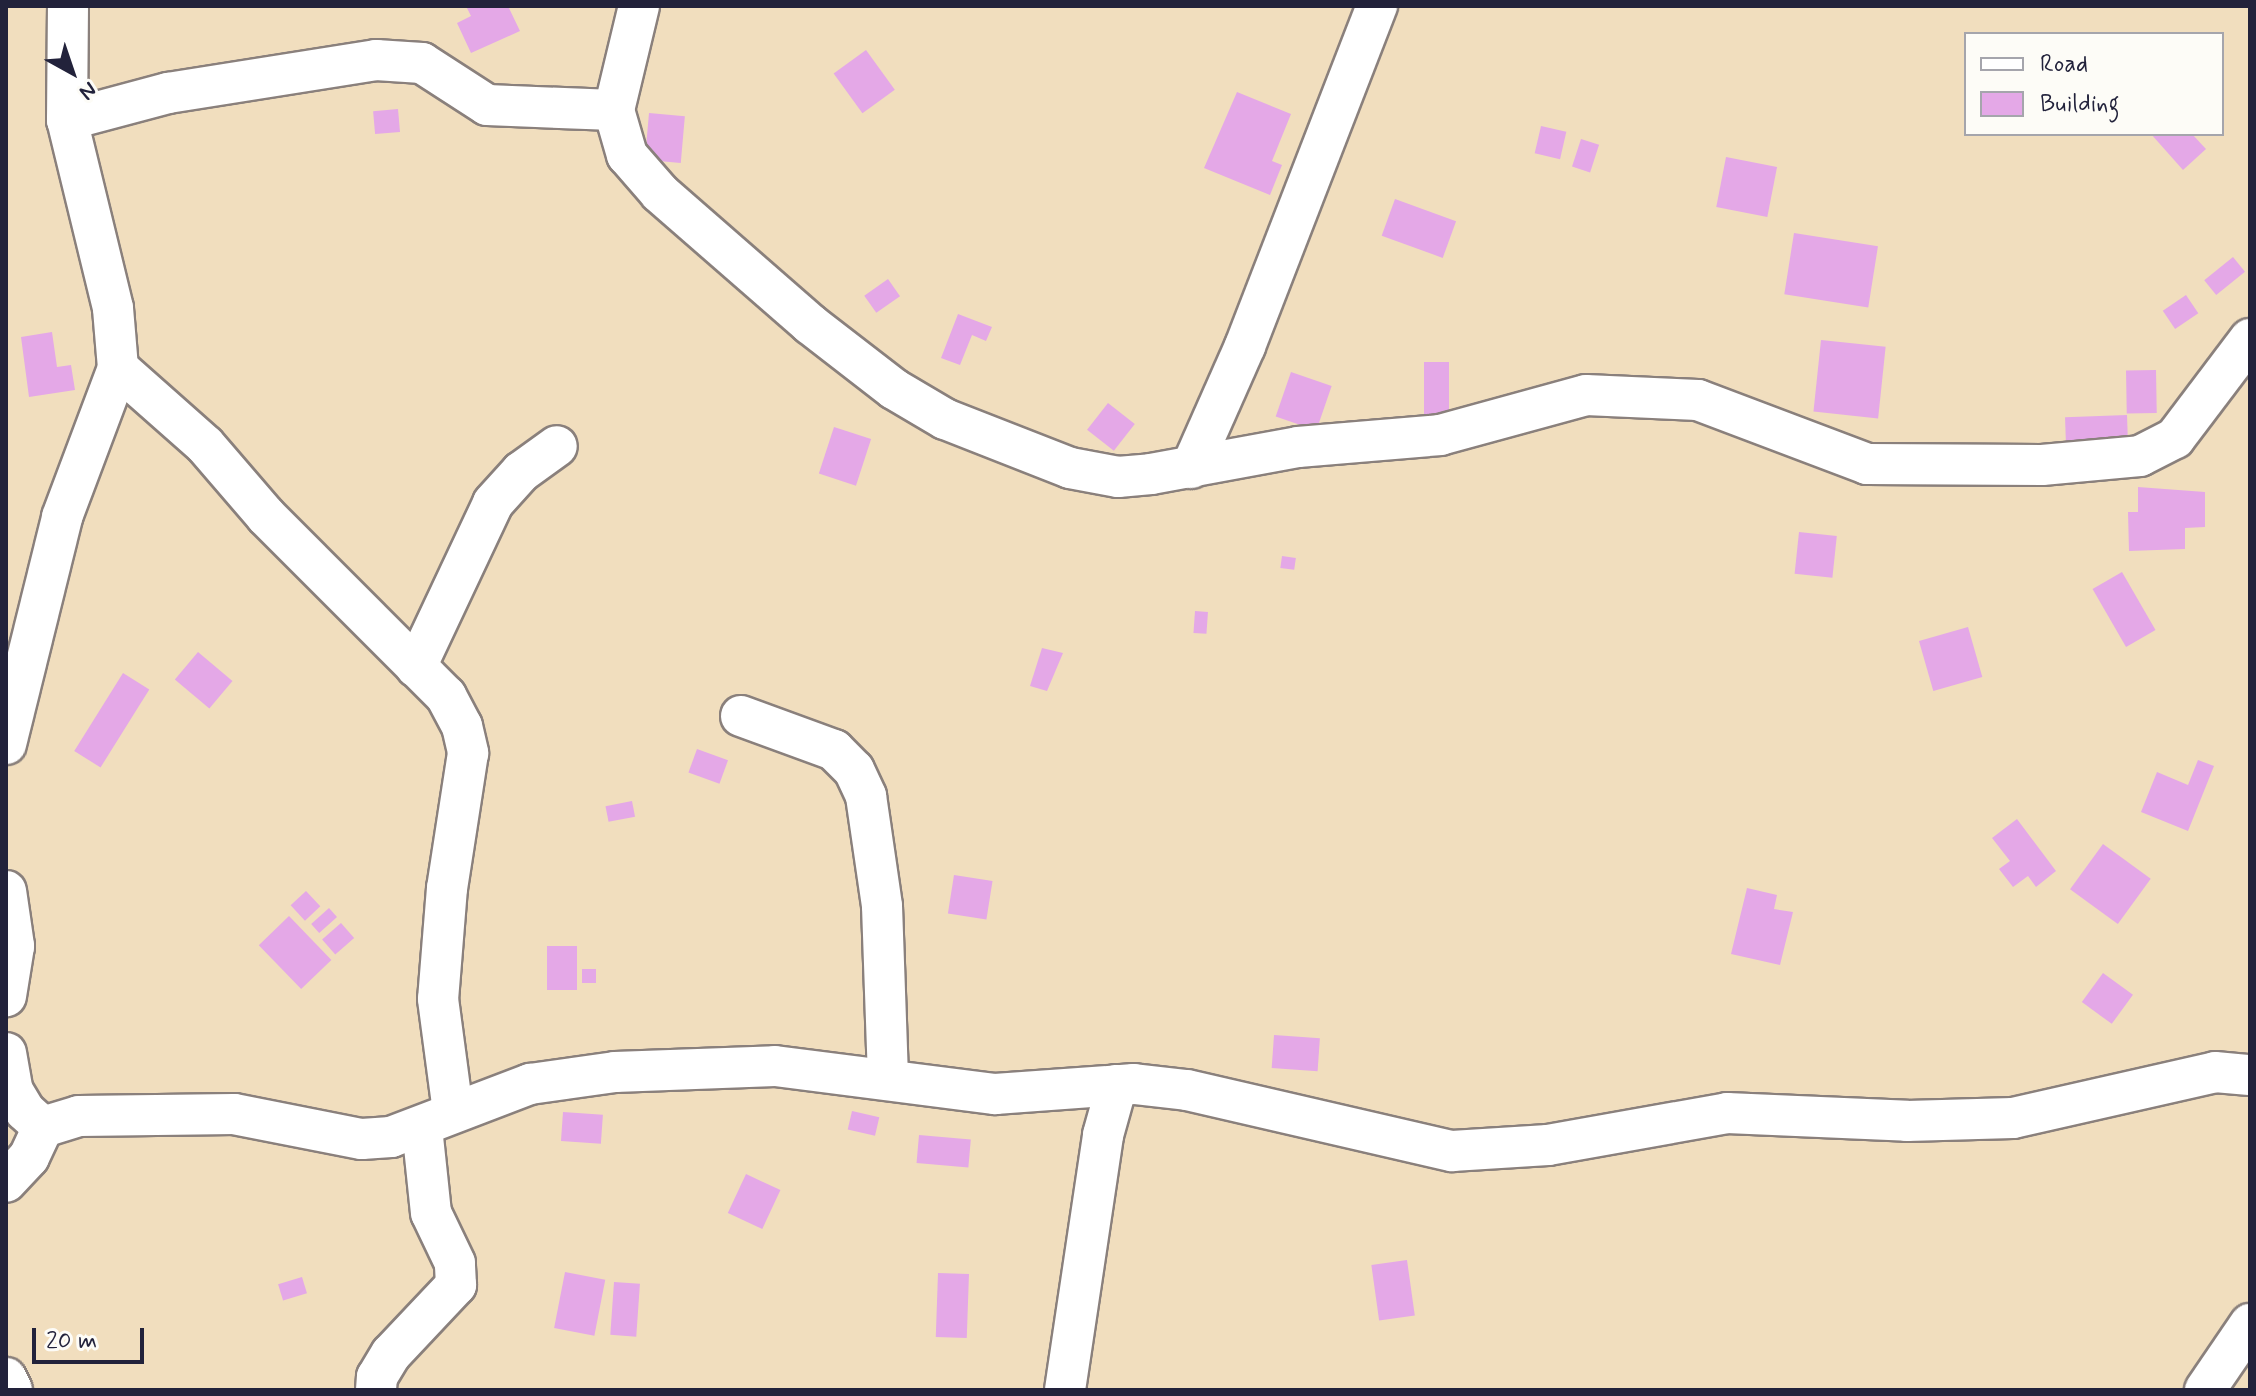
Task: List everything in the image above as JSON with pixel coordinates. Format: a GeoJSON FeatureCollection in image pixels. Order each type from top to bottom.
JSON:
{"type":"FeatureCollection","features":[{"type":"Feature","properties":{"kind":"street"},"geometry":{"type":"LineString","coordinates":[[6,744],[62,517],[118,368],[113,308],[67,120],[68,6]]}},
{"type":"Feature","properties":{"kind":"street"},"geometry":{"type":"LineString","coordinates":[[639,6],[614,110],[627,155],[660,193],[810,324],[894,389],[945,419],[1070,468],[1118,477],[1191,468],[1298,447],[1440,435],[1586,395],[1698,400],[1867,464],[2042,465],[2140,456],[2175,438],[2250,339]]}},
{"type":"Feature","properties":{"kind":"street"},"geometry":{"type":"LineString","coordinates":[[1191,468],[1245,346],[1377,6]]}},
{"type":"Feature","properties":{"kind":"street"},"geometry":{"type":"LineString","coordinates":[[67,120],[168,93],[376,60],[422,63],[487,105],[614,110]]}},
{"type":"Feature","properties":{"kind":"street"},"geometry":{"type":"LineString","coordinates":[[118,368],[205,445],[266,516],[446,696],[468,753],[439,967],[441,1044],[431,1213],[455,1263],[456,1285],[391,1354],[377,1377],[376,1390]]}},
{"type":"Feature","properties":{"kind":"street"},"geometry":{"type":"LineString","coordinates":[[416,667],[493,503],[521,472],[557,446]]}},
{"type":"Feature","properties":{"kind":"street"},"geometry":{"type":"LineString","coordinates":[[741,716],[834,750],[854,770],[866,796],[882,906],[888,1077]]}},
{"type":"Feature","properties":{"kind":"street"},"geometry":{"type":"LineString","coordinates":[[6,891],[14,946],[6,996]]}},
{"type":"Feature","properties":{"kind":"street"},"geometry":{"type":"LineString","coordinates":[[6,1053],[13,1091],[25,1111],[43,1127]]}},
{"type":"Feature","properties":{"kind":"street"},"geometry":{"type":"LineString","coordinates":[[6,1182],[29,1157],[43,1127],[79,1116],[234,1114],[362,1139],[438,1120],[530,1084],[590,1074],[775,1066],[888,1077],[995,1094],[1117,1085],[1187,1090],[1452,1151],[1548,1145],[1727,1113],[1907,1121],[2013,1118],[2215,1072],[2250,1075]]}},
{"type":"Feature","properties":{"kind":"street"},"geometry":{"type":"LineString","coordinates":[[1065,1390],[1103,1135],[1117,1085]]}},
{"type":"Feature","properties":{"kind":"street"},"geometry":{"type":"LineString","coordinates":[[2205,1390],[2250,1324]]}},
{"type":"Feature","properties":{"kind":"street"},"geometry":{"type":"LineString","coordinates":[[6,1378],[12,1390]]}},
{"type":"Feature","properties":{"kind":"building"},"geometry":{"type":"Polygon","coordinates":[[[466,6],[508,6],[520,31],[471,53],[457,23],[471,16],[466,6]]]}},
{"type":"Feature","properties":{"kind":"building"},"geometry":{"type":"Polygon","coordinates":[[[866,50],[895,90],[862,113],[834,74],[866,50]]]}},
{"type":"Feature","properties":{"kind":"building"},"geometry":{"type":"Polygon","coordinates":[[[1237,92],[1291,114],[1272,161],[1282,165],[1270,195],[1204,168],[1237,92]]]}},
{"type":"Feature","properties":{"kind":"building"},"geometry":{"type":"Polygon","coordinates":[[[398,109],[400,132],[375,134],[373,111],[398,109]]]}},
{"type":"Feature","properties":{"kind":"building"},"geometry":{"type":"Polygon","coordinates":[[[649,113],[685,116],[681,163],[645,160],[649,113]]]}},
{"type":"Feature","properties":{"kind":"building"},"geometry":{"type":"Polygon","coordinates":[[[1541,126],[1566,132],[1560,159],[1535,153],[1541,126]]]}},
{"type":"Feature","properties":{"kind":"building"},"geometry":{"type":"Polygon","coordinates":[[[2153,136],[2194,136],[2206,149],[2183,170],[2153,136]]]}},
{"type":"Feature","properties":{"kind":"building"},"geometry":{"type":"Polygon","coordinates":[[[1581,139],[1599,145],[1590,172],[1572,167],[1581,139]]]}},
{"type":"Feature","properties":{"kind":"building"},"geometry":{"type":"Polygon","coordinates":[[[1726,157],[1777,167],[1767,217],[1716,207],[1726,157]]]}},
{"type":"Feature","properties":{"kind":"building"},"geometry":{"type":"Polygon","coordinates":[[[1395,199],[1456,221],[1443,258],[1382,236],[1395,199]]]}},
{"type":"Feature","properties":{"kind":"building"},"geometry":{"type":"Polygon","coordinates":[[[1794,233],[1878,246],[1868,308],[1784,294],[1794,233]]]}},
{"type":"Feature","properties":{"kind":"building"},"geometry":{"type":"Polygon","coordinates":[[[2233,257],[2245,272],[2216,295],[2204,280],[2233,257]]]}},
{"type":"Feature","properties":{"kind":"building"},"geometry":{"type":"Polygon","coordinates":[[[888,279],[900,296],[876,313],[864,296],[888,279]]]}},
{"type":"Feature","properties":{"kind":"building"},"geometry":{"type":"Polygon","coordinates":[[[2186,295],[2198,313],[2175,329],[2163,311],[2186,295]]]}},
{"type":"Feature","properties":{"kind":"building"},"geometry":{"type":"Polygon","coordinates":[[[958,314],[992,327],[986,341],[972,335],[960,365],[941,358],[958,314]]]}},
{"type":"Feature","properties":{"kind":"building"},"geometry":{"type":"Polygon","coordinates":[[[52,332],[57,367],[71,365],[75,390],[29,397],[21,337],[52,332]]]}},
{"type":"Feature","properties":{"kind":"building"},"geometry":{"type":"Polygon","coordinates":[[[1821,340],[1886,347],[1878,418],[1813,412],[1821,340]]]}},
{"type":"Feature","properties":{"kind":"building"},"geometry":{"type":"Polygon","coordinates":[[[1424,362],[1449,362],[1449,419],[1424,419],[1424,362]]]}},
{"type":"Feature","properties":{"kind":"building"},"geometry":{"type":"Polygon","coordinates":[[[2156,370],[2157,413],[2127,414],[2126,371],[2156,370]]]}},
{"type":"Feature","properties":{"kind":"building"},"geometry":{"type":"Polygon","coordinates":[[[1291,372],[1332,386],[1316,430],[1276,416],[1291,372]]]}},
{"type":"Feature","properties":{"kind":"building"},"geometry":{"type":"Polygon","coordinates":[[[1108,403],[1135,424],[1114,451],[1087,430],[1108,403]]]}},
{"type":"Feature","properties":{"kind":"building"},"geometry":{"type":"Polygon","coordinates":[[[2127,415],[2128,440],[2066,442],[2065,417],[2127,415]]]}},
{"type":"Feature","properties":{"kind":"building"},"geometry":{"type":"Polygon","coordinates":[[[834,427],[871,439],[856,486],[819,474],[834,427]]]}},
{"type":"Feature","properties":{"kind":"building"},"geometry":{"type":"Polygon","coordinates":[[[2138,487],[2205,492],[2205,527],[2185,528],[2185,549],[2129,551],[2128,512],[2138,512],[2138,487]]]}},
{"type":"Feature","properties":{"kind":"building"},"geometry":{"type":"Polygon","coordinates":[[[1799,532],[1837,536],[1832,578],[1795,574],[1799,532]]]}},
{"type":"Feature","properties":{"kind":"building"},"geometry":{"type":"Polygon","coordinates":[[[1282,556],[1296,558],[1294,570],[1280,568],[1282,556]]]}},
{"type":"Feature","properties":{"kind":"building"},"geometry":{"type":"Polygon","coordinates":[[[2122,572],[2156,630],[2126,647],[2093,589],[2122,572]]]}},
{"type":"Feature","properties":{"kind":"building"},"geometry":{"type":"Polygon","coordinates":[[[1195,611],[1208,612],[1206,634],[1193,633],[1195,611]]]}},
{"type":"Feature","properties":{"kind":"building"},"geometry":{"type":"Polygon","coordinates":[[[1968,627],[1982,677],[1933,691],[1919,641],[1968,627]]]}},
{"type":"Feature","properties":{"kind":"building"},"geometry":{"type":"Polygon","coordinates":[[[1042,648],[1063,653],[1047,691],[1030,686],[1042,648]]]}},
{"type":"Feature","properties":{"kind":"building"},"geometry":{"type":"Polygon","coordinates":[[[198,652],[232,681],[209,709],[175,680],[198,652]]]}},
{"type":"Feature","properties":{"kind":"building"},"geometry":{"type":"Polygon","coordinates":[[[123,673],[149,689],[101,767],[74,751],[123,673]]]}},
{"type":"Feature","properties":{"kind":"building"},"geometry":{"type":"Polygon","coordinates":[[[697,749],[728,760],[719,784],[688,772],[697,749]]]}},
{"type":"Feature","properties":{"kind":"building"},"geometry":{"type":"Polygon","coordinates":[[[2198,760],[2214,766],[2188,831],[2141,812],[2157,772],[2188,785],[2198,760]]]}},
{"type":"Feature","properties":{"kind":"building"},"geometry":{"type":"Polygon","coordinates":[[[632,801],[635,817],[609,822],[605,806],[632,801]]]}},
{"type":"Feature","properties":{"kind":"building"},"geometry":{"type":"Polygon","coordinates":[[[2017,819],[2056,871],[2036,887],[2028,876],[2013,887],[1999,869],[2010,861],[1992,838],[2017,819]]]}},
{"type":"Feature","properties":{"kind":"building"},"geometry":{"type":"Polygon","coordinates":[[[2103,844],[2151,879],[2118,924],[2070,889],[2103,844]]]}},
{"type":"Feature","properties":{"kind":"building"},"geometry":{"type":"Polygon","coordinates":[[[954,875],[993,881],[986,920],[948,914],[954,875]]]}},
{"type":"Feature","properties":{"kind":"building"},"geometry":{"type":"Polygon","coordinates":[[[1747,888],[1777,895],[1774,909],[1793,912],[1780,965],[1731,954],[1747,888]]]}},
{"type":"Feature","properties":{"kind":"building"},"geometry":{"type":"Polygon","coordinates":[[[306,891],[320,906],[305,921],[291,905],[306,891]]]}},
{"type":"Feature","properties":{"kind":"building"},"geometry":{"type":"Polygon","coordinates":[[[329,908],[337,917],[319,933],[311,924],[329,908]]]}},
{"type":"Feature","properties":{"kind":"building"},"geometry":{"type":"Polygon","coordinates":[[[289,916],[331,960],[301,989],[259,945],[289,916]]]}},
{"type":"Feature","properties":{"kind":"building"},"geometry":{"type":"Polygon","coordinates":[[[341,923],[354,938],[335,954],[322,939],[341,923]]]}},
{"type":"Feature","properties":{"kind":"building"},"geometry":{"type":"Polygon","coordinates":[[[547,946],[577,946],[577,990],[547,990],[547,946]]]}},
{"type":"Feature","properties":{"kind":"building"},"geometry":{"type":"Polygon","coordinates":[[[582,969],[596,969],[596,983],[582,983],[582,969]]]}},
{"type":"Feature","properties":{"kind":"building"},"geometry":{"type":"Polygon","coordinates":[[[2103,973],[2133,995],[2112,1024],[2082,1002],[2103,973]]]}},
{"type":"Feature","properties":{"kind":"building"},"geometry":{"type":"Polygon","coordinates":[[[1274,1035],[1320,1038],[1318,1071],[1272,1068],[1274,1035]]]}},
{"type":"Feature","properties":{"kind":"building"},"geometry":{"type":"Polygon","coordinates":[[[852,1111],[879,1117],[875,1136],[848,1130],[852,1111]]]}},
{"type":"Feature","properties":{"kind":"building"},"geometry":{"type":"Polygon","coordinates":[[[563,1112],[603,1115],[601,1144],[561,1141],[563,1112]]]}},
{"type":"Feature","properties":{"kind":"building"},"geometry":{"type":"Polygon","coordinates":[[[919,1135],[971,1140],[968,1167],[917,1163],[919,1135]]]}},
{"type":"Feature","properties":{"kind":"building"},"geometry":{"type":"Polygon","coordinates":[[[746,1174],[780,1190],[762,1229],[728,1213],[746,1174]]]}},
{"type":"Feature","properties":{"kind":"building"},"geometry":{"type":"Polygon","coordinates":[[[1407,1260],[1415,1315],[1379,1320],[1371,1265],[1407,1260]]]}},
{"type":"Feature","properties":{"kind":"building"},"geometry":{"type":"Polygon","coordinates":[[[565,1272],[605,1280],[594,1336],[554,1328],[565,1272]]]}},
{"type":"Feature","properties":{"kind":"building"},"geometry":{"type":"Polygon","coordinates":[[[938,1273],[969,1274],[967,1338],[936,1337],[938,1273]]]}},
{"type":"Feature","properties":{"kind":"building"},"geometry":{"type":"Polygon","coordinates":[[[302,1277],[307,1293],[283,1301],[278,1284],[302,1277]]]}},
{"type":"Feature","properties":{"kind":"building"},"geometry":{"type":"Polygon","coordinates":[[[614,1282],[640,1284],[636,1337],[610,1335],[614,1282]]]}}]}
